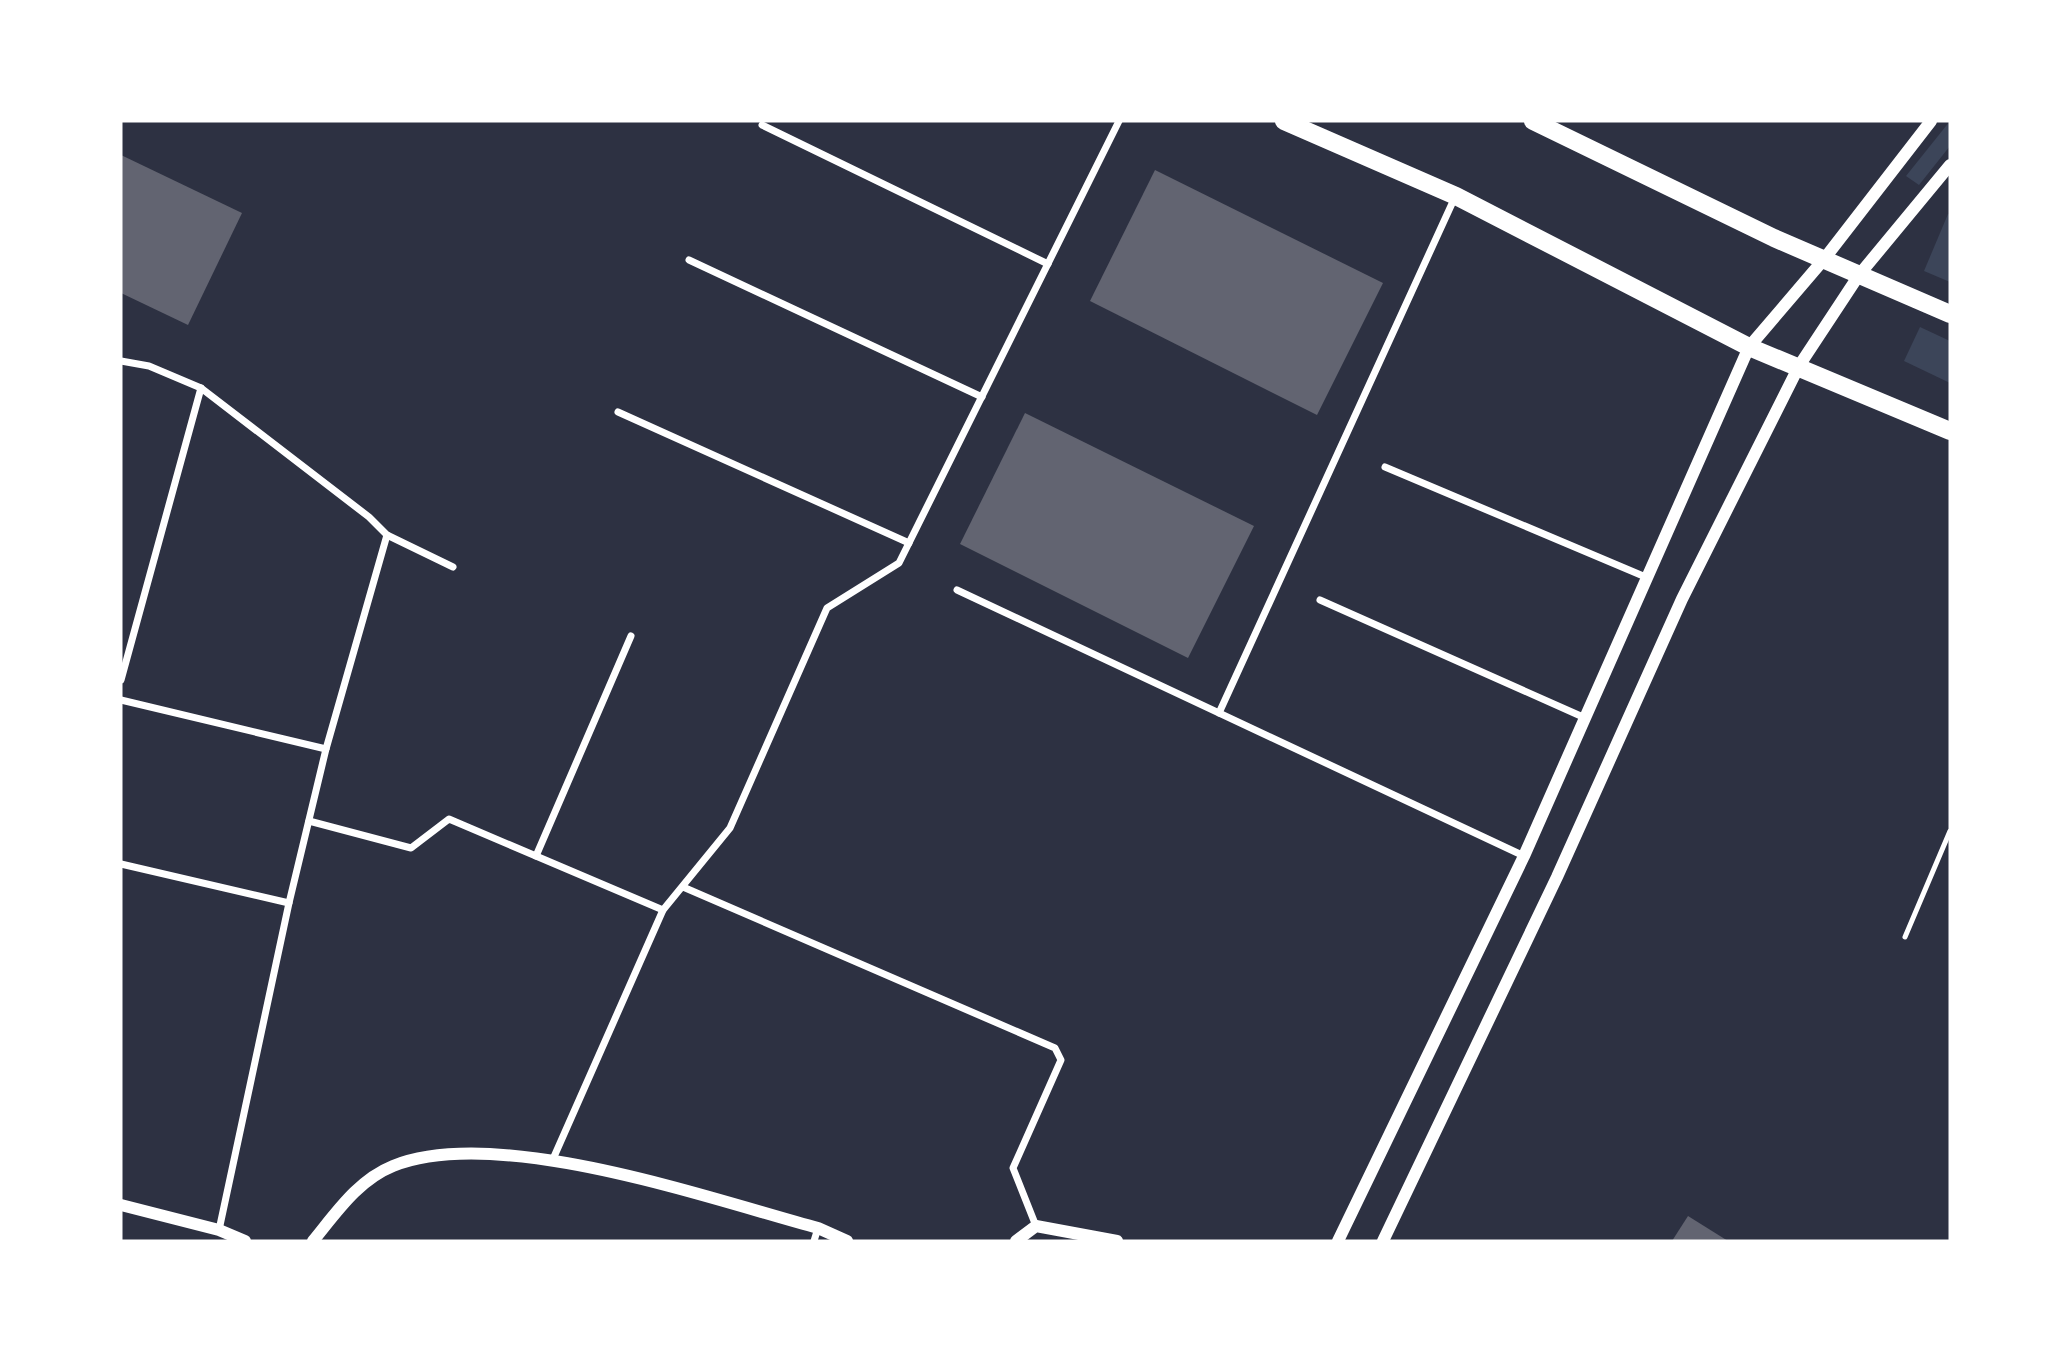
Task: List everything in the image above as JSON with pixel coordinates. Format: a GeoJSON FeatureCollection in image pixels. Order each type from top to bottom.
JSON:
{"type":"FeatureCollection","features":[{"type":"Feature","properties":{"kind":"main road"},"geometry":{"type":"LineString","coordinates":[[1284,121],[1456,196],[1749,347],[1950,431]]}},
{"type":"Feature","properties":{"kind":"main road"},"geometry":{"type":"LineString","coordinates":[[1533,121],[1774,238],[1950,314]]}},
{"type":"Feature","properties":{"kind":"street"},"geometry":{"type":"LineString","coordinates":[[553,1159],[663,910],[730,828],[827,608],[899,563],[1119,121]]}},
{"type":"Feature","properties":{"kind":"street"},"geometry":{"type":"LineString","coordinates":[[1338,1241],[1524,856],[1583,717],[1648,578],[1749,347],[1825,258],[1931,121]]}},
{"type":"Feature","properties":{"kind":"street"},"geometry":{"type":"LineString","coordinates":[[762,125],[1048,264]]}},
{"type":"Feature","properties":{"kind":"street"},"geometry":{"type":"LineString","coordinates":[[1383,1241],[1558,877],[1682,599],[1799,366],[1859,275],[1950,165]]}},
{"type":"Feature","properties":{"kind":"street"},"geometry":{"type":"LineString","coordinates":[[1219,713],[1456,196]]}},
{"type":"Feature","properties":{"kind":"street"},"geometry":{"type":"LineString","coordinates":[[689,260],[982,397]]}},
{"type":"Feature","properties":{"kind":"street"},"geometry":{"type":"LineString","coordinates":[[121,361],[149,366],[201,388],[369,517],[387,535],[453,567]]}},
{"type":"Feature","properties":{"kind":"street"},"geometry":{"type":"LineString","coordinates":[[121,680],[201,388]]}},
{"type":"Feature","properties":{"kind":"street"},"geometry":{"type":"LineString","coordinates":[[618,412],[909,544]]}},
{"type":"Feature","properties":{"kind":"street"},"geometry":{"type":"LineString","coordinates":[[1385,467],[1648,578]]}},
{"type":"Feature","properties":{"kind":"street"},"geometry":{"type":"LineString","coordinates":[[219,1230],[289,902],[326,749],[387,535]]}},
{"type":"Feature","properties":{"kind":"street"},"geometry":{"type":"LineString","coordinates":[[957,590],[1524,856]]}},
{"type":"Feature","properties":{"kind":"street"},"geometry":{"type":"LineString","coordinates":[[1320,600],[1583,717]]}},
{"type":"Feature","properties":{"kind":"street"},"geometry":{"type":"LineString","coordinates":[[536,856],[631,636]]}},
{"type":"Feature","properties":{"kind":"street"},"geometry":{"type":"LineString","coordinates":[[121,700],[326,749]]}},
{"type":"Feature","properties":{"kind":"street"},"geometry":{"type":"LineString","coordinates":[[309,821],[411,848],[449,818],[663,910]]}},
{"type":"Feature","properties":{"kind":"street"},"geometry":{"type":"LineString","coordinates":[[121,864],[289,902]]}},
{"type":"Feature","properties":{"kind":"street"},"geometry":{"type":"LineString","coordinates":[[683,887],[1055,1048],[1061,1060],[1013,1168],[1036,1226]]}},
{"type":"Feature","properties":{"kind":"street"},"geometry":{"type":"LineString","coordinates":[[313,1241],[353,1192],[393,1166],[450,1152],[553,1159],[818,1228],[847,1241]]}},
{"type":"Feature","properties":{"kind":"street"},"geometry":{"type":"LineString","coordinates":[[121,1205],[219,1230],[245,1241]]}},
{"type":"Feature","properties":{"kind":"street"},"geometry":{"type":"LineString","coordinates":[[1016,1241],[1036,1226],[1117,1241]]}},
{"type":"Feature","properties":{"kind":"street"},"geometry":{"type":"LineString","coordinates":[[814,1241],[818,1228]]}},
{"type":"Feature","properties":{"kind":"lane"},"geometry":{"type":"LineString","coordinates":[[1905,937],[1950,831]]}},
{"type":"Feature","properties":{"kind":"shaded area"},"geometry":{"type":"Polygon","coordinates":[[[1950,121],[1950,146],[1919,185],[1906,176],[1950,121]]]}},
{"type":"Feature","properties":{"kind":"shaded area"},"geometry":{"type":"Polygon","coordinates":[[[1948,214],[1950,215],[1950,282],[1924,271],[1948,214]]]}},
{"type":"Feature","properties":{"kind":"shaded area"},"geometry":{"type":"Polygon","coordinates":[[[1920,327],[1950,341],[1950,383],[1904,361],[1920,327]]]}},
{"type":"Feature","properties":{"kind":"building"},"geometry":{"type":"Polygon","coordinates":[[[121,155],[242,213],[188,325],[121,293],[121,155]]]}},
{"type":"Feature","properties":{"kind":"building"},"geometry":{"type":"Polygon","coordinates":[[[1155,170],[1383,283],[1317,415],[1090,301],[1155,170]]]}},
{"type":"Feature","properties":{"kind":"building"},"geometry":{"type":"Polygon","coordinates":[[[1025,413],[1254,526],[1188,658],[960,544],[1025,413]]]}},
{"type":"Feature","properties":{"kind":"building"},"geometry":{"type":"Polygon","coordinates":[[[1688,1216],[1728,1241],[1672,1241],[1688,1216]]]}}]}
